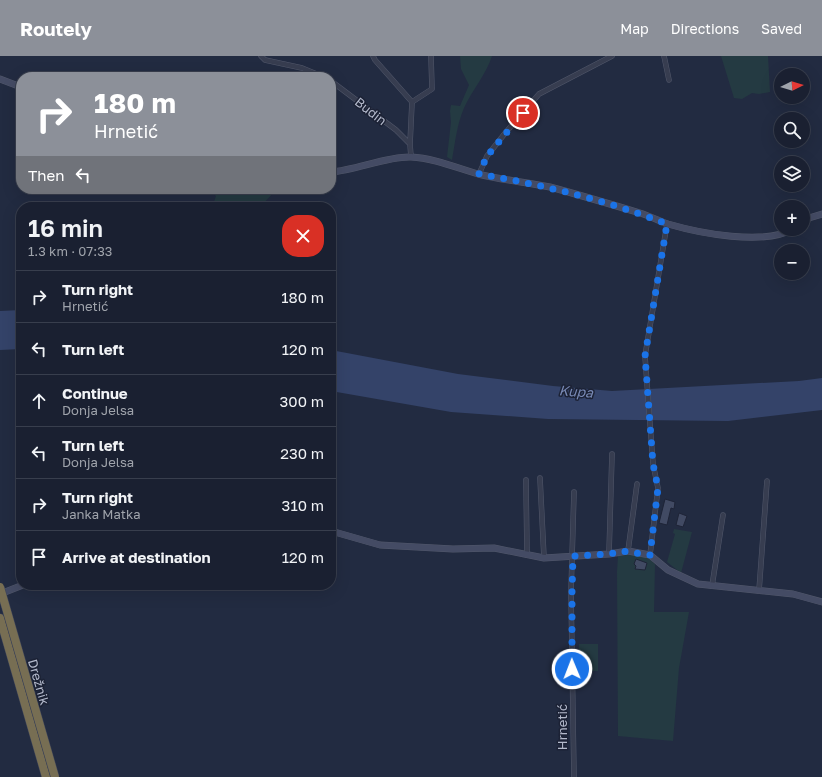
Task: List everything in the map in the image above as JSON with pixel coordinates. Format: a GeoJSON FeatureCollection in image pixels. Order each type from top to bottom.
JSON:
{"type":"FeatureCollection","features":[{"type":"Feature","properties":{"kind":"highway","name":"Drežnik"},"geometry":{"type":"LineString","coordinates":[[0,587],[54,777]]}},
{"type":"Feature","properties":{"kind":"highway","name":"Drežnik"},"geometry":{"type":"LineString","coordinates":[[0,618],[46,777]]}},
{"type":"Feature","properties":{"kind":"street"},"geometry":{"type":"LineString","coordinates":[[261,56],[265,60],[302,68],[312,72]]}},
{"type":"Feature","properties":{"kind":"street"},"geometry":{"type":"LineString","coordinates":[[373,56],[412,102],[410,144],[411,157]]}},
{"type":"Feature","properties":{"kind":"street"},"geometry":{"type":"LineString","coordinates":[[412,102],[432,89],[431,56]]}},
{"type":"Feature","properties":{"kind":"street"},"geometry":{"type":"LineString","coordinates":[[479,174],[487,156],[540,94],[612,56]]}},
{"type":"Feature","properties":{"kind":"street"},"geometry":{"type":"LineString","coordinates":[[664,56],[669,80]]}},
{"type":"Feature","properties":{"kind":"street"},"geometry":{"type":"LineString","coordinates":[[0,79],[16,85]]}},
{"type":"Feature","properties":{"kind":"street","name":"Budin"},"geometry":{"type":"LineString","coordinates":[[336,85],[396,130],[410,144]]}},
{"type":"Feature","properties":{"kind":"street"},"geometry":{"type":"LineString","coordinates":[[336,171],[350,170],[399,158],[411,157],[432,160],[479,174],[550,187],[642,214],[667,224],[711,234],[738,236],[774,235]]}},
{"type":"Feature","properties":{"kind":"street"},"geometry":{"type":"LineString","coordinates":[[810,218],[822,214]]}},
{"type":"Feature","properties":{"kind":"street"},"geometry":{"type":"LineString","coordinates":[[650,555],[658,488],[652,447],[645,356],[667,224]]}},
{"type":"Feature","properties":{"kind":"street"},"geometry":{"type":"LineString","coordinates":[[609,554],[612,454]]}},
{"type":"Feature","properties":{"kind":"street"},"geometry":{"type":"LineString","coordinates":[[540,478],[544,558]]}},
{"type":"Feature","properties":{"kind":"street"},"geometry":{"type":"LineString","coordinates":[[526,480],[528,555]]}},
{"type":"Feature","properties":{"kind":"street"},"geometry":{"type":"LineString","coordinates":[[759,591],[767,481]]}},
{"type":"Feature","properties":{"kind":"street"},"geometry":{"type":"LineString","coordinates":[[628,551],[637,484]]}},
{"type":"Feature","properties":{"kind":"street","name":"Hrnetić"},"geometry":{"type":"LineString","coordinates":[[574,492],[572,599],[574,777]]}},
{"type":"Feature","properties":{"kind":"street"},"geometry":{"type":"LineString","coordinates":[[712,586],[723,515]]}},
{"type":"Feature","properties":{"kind":"street"},"geometry":{"type":"LineString","coordinates":[[336,532],[380,545],[453,549],[494,548],[544,558],[609,554],[628,551],[650,555],[662,565],[682,577],[698,584],[793,594],[822,602]]}},
{"type":"Feature","properties":{"kind":"street"},"geometry":{"type":"LineString","coordinates":[[0,594],[16,588]]}},
{"type":"Feature","properties":{"kind":"shaded area"},"geometry":{"type":"Polygon","coordinates":[[[460,56],[492,56],[486,70],[467,101],[462,114],[456,134],[452,160],[447,157],[451,122],[451,105],[460,106],[469,85],[461,69],[460,56]]]}},
{"type":"Feature","properties":{"kind":"shaded area"},"geometry":{"type":"Polygon","coordinates":[[[721,56],[768,56],[770,92],[759,94],[752,93],[742,99],[734,98],[721,56]]]}},
{"type":"Feature","properties":{"kind":"shaded area"},"geometry":{"type":"Polygon","coordinates":[[[214,194],[272,194],[265,202],[214,202],[216,196],[214,194]]]}},
{"type":"Feature","properties":{"kind":"shaded area"},"geometry":{"type":"Polygon","coordinates":[[[674,529],[692,532],[681,573],[667,562],[675,534],[673,533],[674,529]]]}},
{"type":"Feature","properties":{"kind":"shaded area"},"geometry":{"type":"Polygon","coordinates":[[[635,554],[647,557],[655,564],[654,612],[689,612],[679,668],[673,741],[618,736],[618,556],[635,554]]]}},
{"type":"Feature","properties":{"kind":"shaded area"},"geometry":{"type":"Polygon","coordinates":[[[579,644],[598,644],[598,671],[579,671],[579,644]]]}},
{"type":"Feature","properties":{"kind":"water"},"geometry":{"type":"Polygon","coordinates":[[[16,310],[16,349],[0,350],[0,311],[16,310]]]}},
{"type":"Feature","properties":{"kind":"water","name":"Kupa"},"geometry":{"type":"Polygon","coordinates":[[[336,351],[458,374],[553,386],[612,391],[799,381],[822,378],[822,410],[728,421],[548,419],[451,412],[336,392],[336,351]]]}},
{"type":"Feature","properties":{"kind":"building"},"geometry":{"type":"Polygon","coordinates":[[[665,499],[675,502],[674,509],[671,508],[667,525],[659,523],[665,499]]]}},
{"type":"Feature","properties":{"kind":"building"},"geometry":{"type":"Polygon","coordinates":[[[679,513],[687,516],[683,527],[676,525],[679,513]]]}},
{"type":"Feature","properties":{"kind":"building"},"geometry":{"type":"Polygon","coordinates":[[[636,559],[647,563],[645,570],[635,569],[636,566],[634,564],[636,559]]]}},
{"type":"Feature","properties":{"kind":"route"},"geometry":{"type":"LineString","coordinates":[[523,113],[487,156],[479,174],[550,187],[642,214],[667,224],[645,356],[653,464],[658,480],[650,555],[622,551],[609,554],[573,556],[572,669]]}}]}
